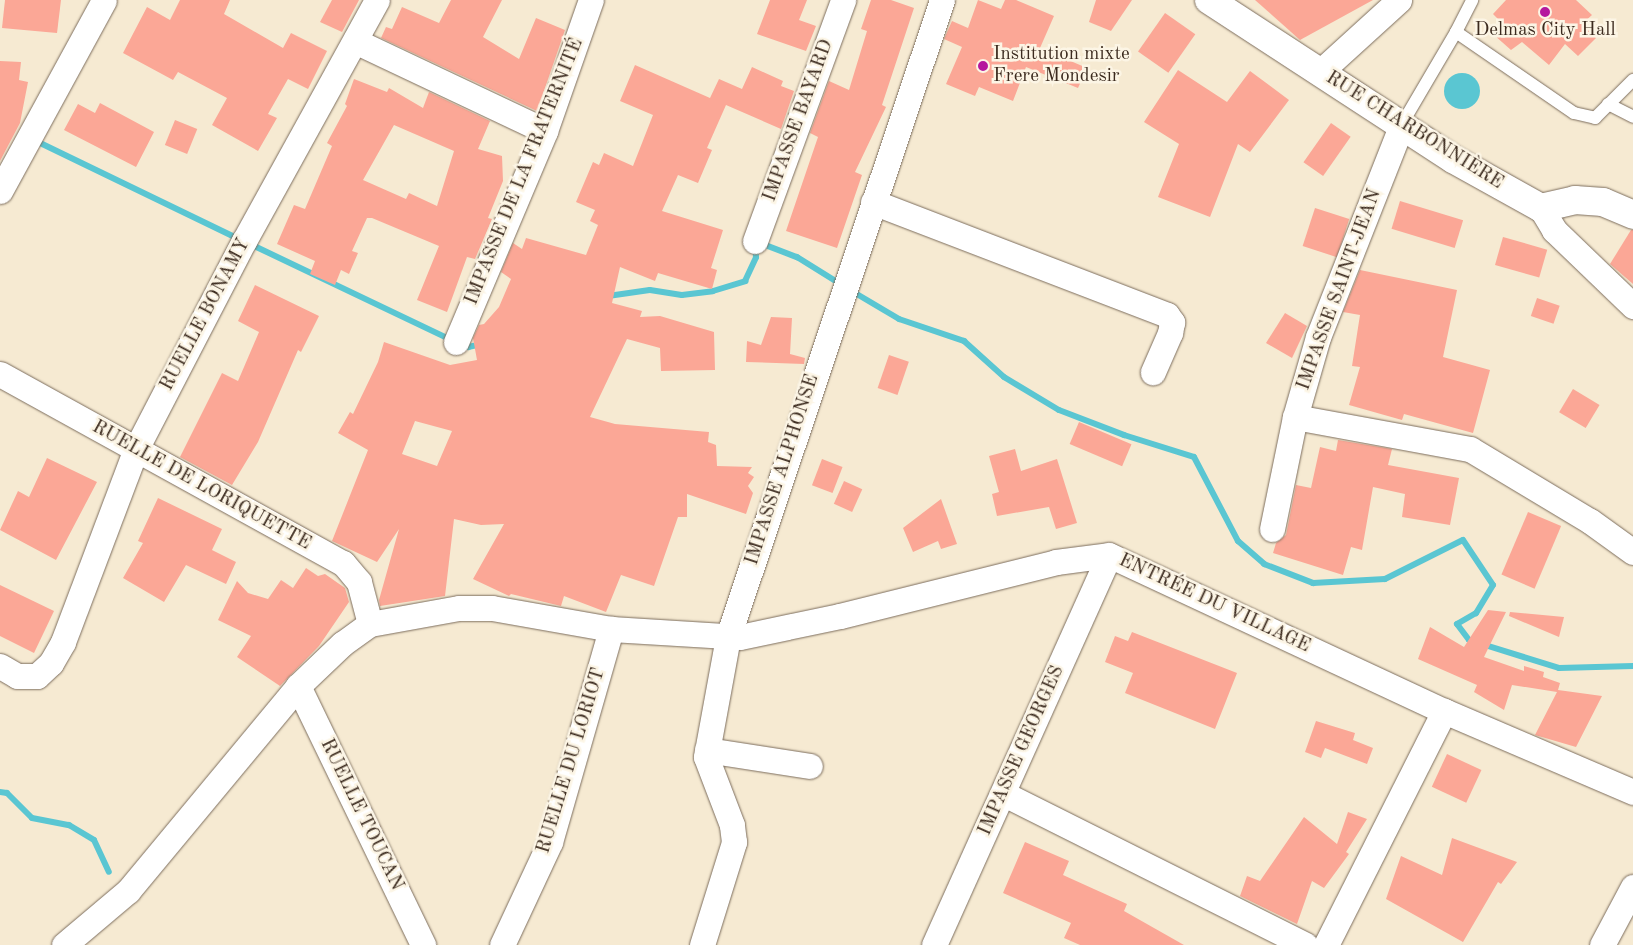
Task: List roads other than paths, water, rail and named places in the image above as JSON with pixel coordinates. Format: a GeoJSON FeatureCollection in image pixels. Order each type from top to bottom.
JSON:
{"type":"FeatureCollection","features":[{"type":"Feature","properties":{"kind":"street"},"geometry":{"type":"LineString","coordinates":[[0,191],[104,0]]}},
{"type":"Feature","properties":{"kind":"street","name":"RUELLE BONAMY"},"geometry":{"type":"LineString","coordinates":[[0,666],[17,676],[37,676],[51,663],[63,642],[134,451],[244,241],[378,0]]}},
{"type":"Feature","properties":{"kind":"street","name":"IMPASSE DE LA FRATERNITÉ"},"geometry":{"type":"LineString","coordinates":[[456,342],[545,132],[591,0]]}},
{"type":"Feature","properties":{"kind":"street","name":"IMPASSE BAYARD"},"geometry":{"type":"LineString","coordinates":[[755,241],[843,0]]}},
{"type":"Feature","properties":{"kind":"street","name":"IMPASSE ALPHONSE"},"geometry":{"type":"LineString","coordinates":[[702,945],[734,842],[732,825],[707,765],[707,750],[734,637],[873,202],[942,0]]}},
{"type":"Feature","properties":{"kind":"street","name":"RUE CHARBONNIÈRE"},"geometry":{"type":"LineString","coordinates":[[1208,0],[1454,159],[1541,208]]}},
{"type":"Feature","properties":{"kind":"street"},"geometry":{"type":"LineString","coordinates":[[1320,72],[1399,0]]}},
{"type":"Feature","properties":{"kind":"street"},"geometry":{"type":"LineString","coordinates":[[355,41],[545,132]]}},
{"type":"Feature","properties":{"kind":"street","name":"IMPASSE SAINT-JEAN"},"geometry":{"type":"LineString","coordinates":[[1402,124],[1318,337],[1295,418],[1470,450],[1590,521],[1633,552]]}},
{"type":"Feature","properties":{"kind":"street"},"geometry":{"type":"LineString","coordinates":[[1633,215],[1603,202],[1575,200],[1541,208],[1554,230],[1633,306]]}},
{"type":"Feature","properties":{"kind":"street"},"geometry":{"type":"LineString","coordinates":[[873,202],[1167,315],[1172,322],[1170,333],[1152,372]]}},
{"type":"Feature","properties":{"kind":"street","name":"RUELLE DE LORIQUETTE"},"geometry":{"type":"LineString","coordinates":[[0,374],[134,451],[343,563],[359,582],[370,624]]}},
{"type":"Feature","properties":{"kind":"street"},"geometry":{"type":"LineString","coordinates":[[1272,530],[1295,418]]}},
{"type":"Feature","properties":{"kind":"street","name":"ENTRÉE DU VILLAGE"},"geometry":{"type":"LineString","coordinates":[[370,624],[458,608],[492,608],[612,629],[734,637],[840,616],[1056,562],[1109,556],[1444,711],[1633,792]]}},
{"type":"Feature","properties":{"kind":"street","name":"IMPASSE GEORGES"},"geometry":{"type":"LineString","coordinates":[[934,945],[1004,794],[1109,556]]}},
{"type":"Feature","properties":{"kind":"street"},"geometry":{"type":"LineString","coordinates":[[64,945],[128,891],[298,686],[342,644],[370,624]]}},
{"type":"Feature","properties":{"kind":"street","name":"RUELLE DU LORIOT"},"geometry":{"type":"LineString","coordinates":[[502,945],[550,842],[612,629]]}},
{"type":"Feature","properties":{"kind":"street","name":"RUELLE TOUCAN"},"geometry":{"type":"LineString","coordinates":[[298,686],[423,945]]}},
{"type":"Feature","properties":{"kind":"street"},"geometry":{"type":"LineString","coordinates":[[1326,945],[1444,711]]}},
{"type":"Feature","properties":{"kind":"street"},"geometry":{"type":"LineString","coordinates":[[707,750],[810,766]]}},
{"type":"Feature","properties":{"kind":"street"},"geometry":{"type":"LineString","coordinates":[[1004,794],[1305,945]]}},
{"type":"Feature","properties":{"kind":"street"},"geometry":{"type":"LineString","coordinates":[[1602,945],[1633,887]]}},
{"type":"Feature","properties":{"kind":"lane"},"geometry":{"type":"LineString","coordinates":[[1402,124],[1456,32],[1472,0]]}},
{"type":"Feature","properties":{"kind":"lane"},"geometry":{"type":"LineString","coordinates":[[1456,32],[1574,113],[1594,118],[1633,80]]}},
{"type":"Feature","properties":{"kind":"lane"},"geometry":{"type":"LineString","coordinates":[[1608,104],[1633,117]]}},
{"type":"Feature","properties":{"kind":"water"},"geometry":{"type":"Polygon","coordinates":[[[1462,73],[1469,74],[1475,78],[1479,84],[1479,98],[1475,104],[1469,108],[1462,109],[1455,108],[1449,104],[1445,98],[1444,91],[1445,84],[1449,78],[1455,74],[1462,73]]]}},
{"type":"Feature","properties":{"kind":"waterway"},"geometry":{"type":"LineString","coordinates":[[34,140],[239,239]]}},
{"type":"Feature","properties":{"kind":"waterway"},"geometry":{"type":"LineString","coordinates":[[248,243],[451,340]]}},
{"type":"Feature","properties":{"kind":"waterway"},"geometry":{"type":"LineString","coordinates":[[760,243],[797,257],[842,285]]}},
{"type":"Feature","properties":{"kind":"waterway"},"geometry":{"type":"LineString","coordinates":[[608,296],[650,290],[682,295],[713,291],[745,281],[756,257],[755,246]]}},
{"type":"Feature","properties":{"kind":"waterway"},"geometry":{"type":"LineString","coordinates":[[850,290],[899,319],[964,341],[1004,377],[1059,410],[1124,435],[1194,457],[1238,541],[1264,564],[1313,583],[1385,579],[1463,540],[1493,585],[1476,613],[1457,624],[1469,640],[1559,668],[1633,666]]}},
{"type":"Feature","properties":{"kind":"waterway"},"geometry":{"type":"LineString","coordinates":[[460,344],[468,347],[482,344]]}},
{"type":"Feature","properties":{"kind":"waterway"},"geometry":{"type":"LineString","coordinates":[[0,792],[7,793],[32,818],[69,825],[94,840],[109,872]]}},
{"type":"Feature","properties":{"kind":"place","name":"Delmas City Hall"},"geometry":{"type":"Point","coordinates":[1545,12]}},
{"type":"Feature","properties":{"kind":"place","name":"Institution mixte Frere Mondesir"},"geometry":{"type":"Point","coordinates":[983,66]}}]}
